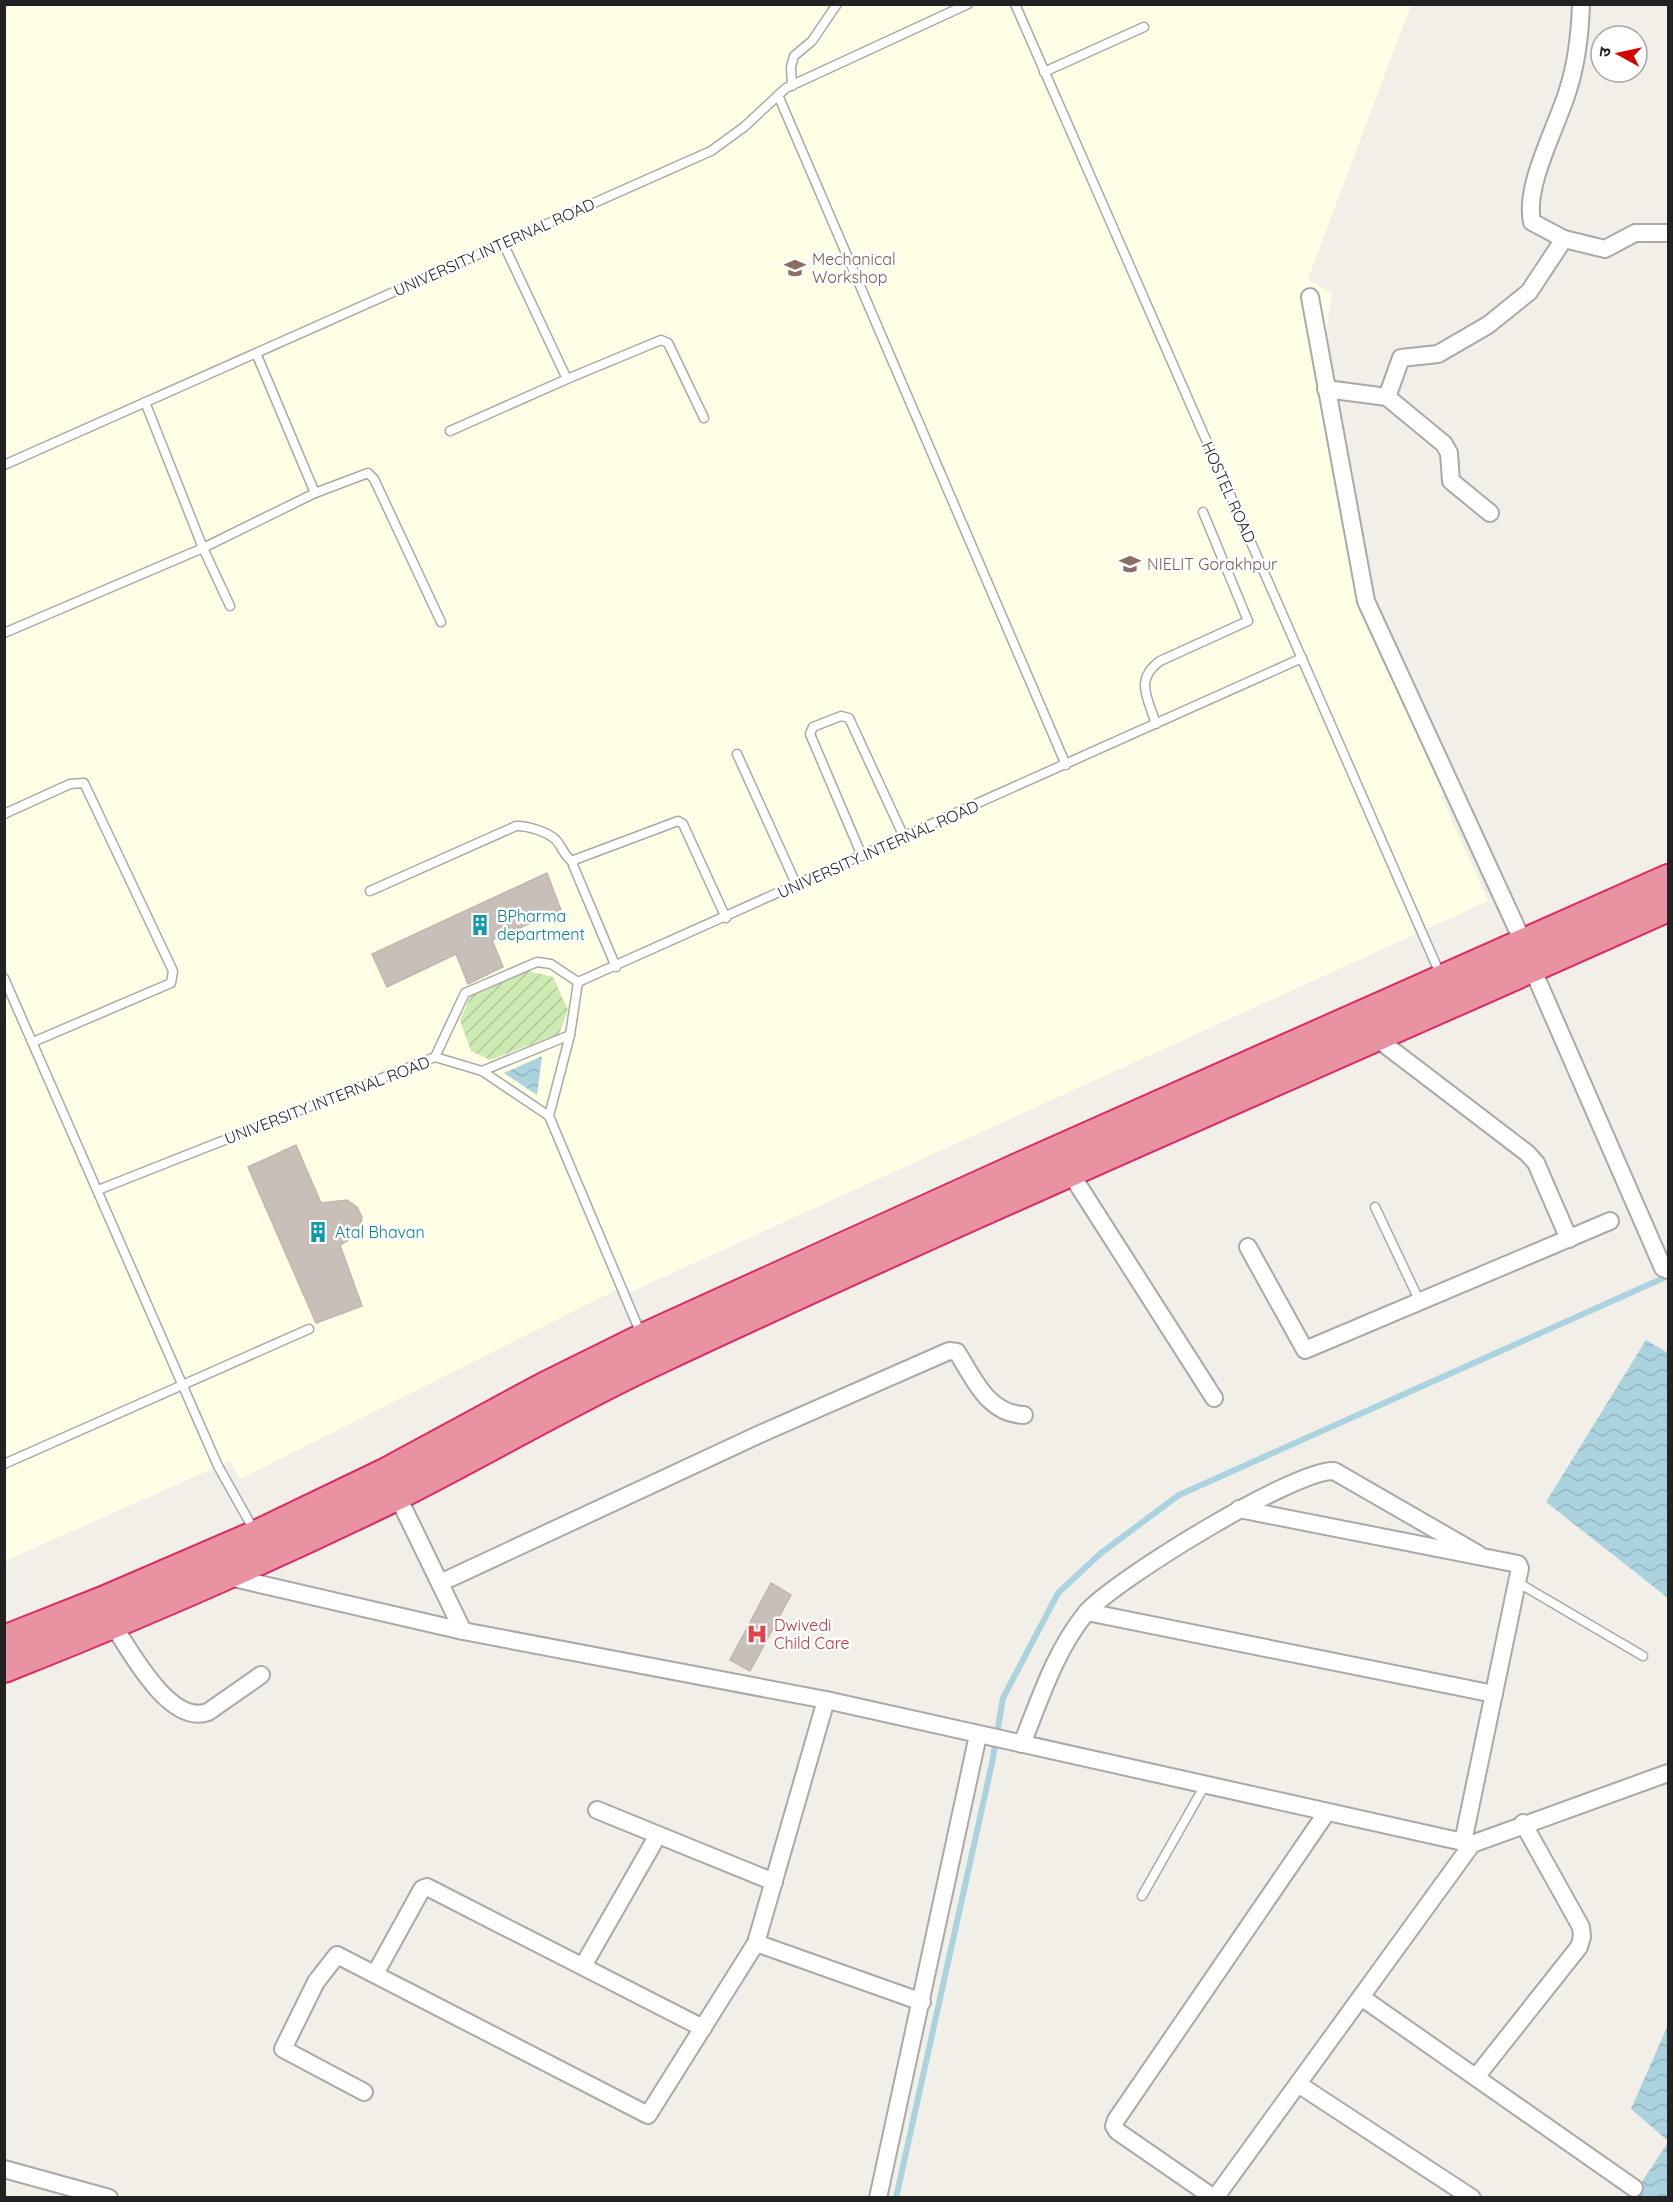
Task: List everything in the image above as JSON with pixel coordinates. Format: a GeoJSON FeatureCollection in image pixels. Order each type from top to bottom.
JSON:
{"type":"FeatureCollection","features":[{"type":"Feature","properties":{"kind":"highway"},"geometry":{"type":"LineString","coordinates":[[1528,956],[1668,879]]}},
{"type":"Feature","properties":{"kind":"highway"},"geometry":{"type":"LineString","coordinates":[[4,1640],[103,1601],[215,1566],[397,1495],[557,1409],[648,1350],[1528,956],[1668,907]]}},
{"type":"Feature","properties":{"kind":"highway"},"geometry":{"type":"LineString","coordinates":[[4,1668],[113,1625],[215,1566],[256,1535],[386,1473],[546,1386],[648,1350],[1071,1174],[1375,1037],[1448,991]]}},
{"type":"Feature","properties":{"kind":"street"},"geometry":{"type":"LineString","coordinates":[[1581,4],[1578,47],[1573,70],[1536,178],[1531,219],[1534,225],[1564,239],[1605,249],[1635,233],[1668,233]]}},
{"type":"Feature","properties":{"kind":"street"},"geometry":{"type":"LineString","coordinates":[[1387,397],[1401,358],[1438,354],[1488,325],[1529,292],[1564,239]]}},
{"type":"Feature","properties":{"kind":"street"},"geometry":{"type":"LineString","coordinates":[[1310,297],[1366,601],[1528,956],[1663,1268],[1668,1270]]}},
{"type":"Feature","properties":{"kind":"street"},"geometry":{"type":"LineString","coordinates":[[1326,389],[1387,397],[1444,444],[1449,453],[1451,481],[1490,513]]}},
{"type":"Feature","properties":{"kind":"street"},"geometry":{"type":"LineString","coordinates":[[1375,1037],[1527,1153],[1536,1163],[1569,1239]]}},
{"type":"Feature","properties":{"kind":"street"},"geometry":{"type":"LineString","coordinates":[[1071,1174],[1214,1398]]}},
{"type":"Feature","properties":{"kind":"street"},"geometry":{"type":"LineString","coordinates":[[1248,1247],[1305,1350],[1610,1221]]}},
{"type":"Feature","properties":{"kind":"street"},"geometry":{"type":"LineString","coordinates":[[440,1583],[760,1434],[949,1351],[957,1352],[984,1395],[994,1405],[1005,1412],[1024,1415]]}},
{"type":"Feature","properties":{"kind":"street"},"geometry":{"type":"LineString","coordinates":[[1014,1742],[1068,1640],[1087,1612],[1118,1585],[1239,1509],[1323,1472],[1334,1471],[1478,1554]]}},
{"type":"Feature","properties":{"kind":"street"},"geometry":{"type":"LineString","coordinates":[[397,1495],[463,1631]]}},
{"type":"Feature","properties":{"kind":"street"},"geometry":{"type":"LineString","coordinates":[[1239,1509],[1478,1554],[1518,1563],[1520,1568],[1467,1843],[1361,1997],[1214,2198],[1117,2131],[1114,2127],[1116,2120],[1327,1812]]}},
{"type":"Feature","properties":{"kind":"street"},"geometry":{"type":"LineString","coordinates":[[215,1566],[463,1631],[826,1700],[1467,1843],[1668,1773]]}},
{"type":"Feature","properties":{"kind":"street"},"geometry":{"type":"LineString","coordinates":[[1087,1612],[1494,1694]]}},
{"type":"Feature","properties":{"kind":"street"},"geometry":{"type":"LineString","coordinates":[[113,1625],[152,1683],[167,1699],[189,1714],[198,1716],[208,1712],[261,1675]]}},
{"type":"Feature","properties":{"kind":"street"},"geometry":{"type":"LineString","coordinates":[[364,2092],[283,2049],[283,2044],[316,1982],[333,1957],[341,1956],[643,2115],[648,2115],[756,1943],[826,1700]]}},
{"type":"Feature","properties":{"kind":"street"},"geometry":{"type":"LineString","coordinates":[[878,2198],[981,1735]]}},
{"type":"Feature","properties":{"kind":"street"},"geometry":{"type":"LineString","coordinates":[[597,1810],[774,1882]]}},
{"type":"Feature","properties":{"kind":"street"},"geometry":{"type":"LineString","coordinates":[[1476,2077],[1579,1947],[1582,1937],[1581,1927],[1523,1823]]}},
{"type":"Feature","properties":{"kind":"street"},"geometry":{"type":"LineString","coordinates":[[583,1966],[658,1835]]}},
{"type":"Feature","properties":{"kind":"street"},"geometry":{"type":"LineString","coordinates":[[375,1974],[422,1889],[427,1887],[703,2028]]}},
{"type":"Feature","properties":{"kind":"street"},"geometry":{"type":"LineString","coordinates":[[756,1943],[922,2002]]}},
{"type":"Feature","properties":{"kind":"street"},"geometry":{"type":"LineString","coordinates":[[1361,1997],[1634,2188]]}},
{"type":"Feature","properties":{"kind":"street"},"geometry":{"type":"LineString","coordinates":[[1298,2084],[1472,2198]]}},
{"type":"Feature","properties":{"kind":"street"},"geometry":{"type":"LineString","coordinates":[[4,2169],[61,2191],[109,2198]]}},
{"type":"Feature","properties":{"kind":"lane"},"geometry":{"type":"LineString","coordinates":[[792,86],[791,67],[794,56],[812,40],[837,4]]}},
{"type":"Feature","properties":{"kind":"lane","name":"UNIVERSITY INTERNAL ROAD"},"geometry":{"type":"LineString","coordinates":[[4,465],[711,151],[792,86],[968,4]]}},
{"type":"Feature","properties":{"kind":"lane","name":"HOSTEL ROAD"},"geometry":{"type":"LineString","coordinates":[[1015,4],[1448,991]]}},
{"type":"Feature","properties":{"kind":"lane"},"geometry":{"type":"LineString","coordinates":[[1044,72],[1144,27]]}},
{"type":"Feature","properties":{"kind":"lane"},"geometry":{"type":"LineString","coordinates":[[778,95],[1066,765]]}},
{"type":"Feature","properties":{"kind":"lane"},"geometry":{"type":"LineString","coordinates":[[503,243],[567,379]]}},
{"type":"Feature","properties":{"kind":"lane"},"geometry":{"type":"LineString","coordinates":[[450,431],[661,340],[668,343],[704,418]]}},
{"type":"Feature","properties":{"kind":"lane"},"geometry":{"type":"LineString","coordinates":[[256,353],[315,493]]}},
{"type":"Feature","properties":{"kind":"lane"},"geometry":{"type":"LineString","coordinates":[[145,402],[203,548],[230,606]]}},
{"type":"Feature","properties":{"kind":"lane"},"geometry":{"type":"LineString","coordinates":[[4,633],[203,548],[315,493],[368,473],[374,479],[441,622]]}},
{"type":"Feature","properties":{"kind":"lane"},"geometry":{"type":"LineString","coordinates":[[1156,724],[1144,681],[1149,669],[1160,661],[1248,621],[1203,512]]}},
{"type":"Feature","properties":{"kind":"lane","name":"UNIVERSITY INTERNAL ROAD"},"geometry":{"type":"LineString","coordinates":[[578,982],[726,918],[1302,658]]}},
{"type":"Feature","properties":{"kind":"lane"},"geometry":{"type":"LineString","coordinates":[[862,856],[810,734],[813,727],[841,716],[849,718],[904,837]]}},
{"type":"Feature","properties":{"kind":"lane"},"geometry":{"type":"LineString","coordinates":[[737,754],[797,885]]}},
{"type":"Feature","properties":{"kind":"lane"},"geometry":{"type":"LineString","coordinates":[[4,814],[70,784],[84,783],[173,972],[171,983],[33,1042]]}},
{"type":"Feature","properties":{"kind":"lane"},"geometry":{"type":"LineString","coordinates":[[573,862],[678,821],[683,824],[726,918]]}},
{"type":"Feature","properties":{"kind":"lane"},"geometry":{"type":"LineString","coordinates":[[370,891],[516,826],[523,826],[555,839],[562,853],[573,862],[616,967]]}},
{"type":"Feature","properties":{"kind":"lane"},"geometry":{"type":"LineString","coordinates":[[435,1057],[465,993],[537,962],[551,964],[578,982],[570,1035],[549,1116],[648,1350]]}},
{"type":"Feature","properties":{"kind":"lane"},"geometry":{"type":"LineString","coordinates":[[4,978],[218,1466],[256,1535]]}},
{"type":"Feature","properties":{"kind":"lane"},"geometry":{"type":"LineString","coordinates":[[482,1071],[570,1035]]}},
{"type":"Feature","properties":{"kind":"lane","name":"UNIVERSITY INTERNAL ROAD"},"geometry":{"type":"LineString","coordinates":[[98,1190],[435,1057],[482,1071],[549,1116]]}},
{"type":"Feature","properties":{"kind":"lane"},"geometry":{"type":"LineString","coordinates":[[1375,1207],[1420,1302]]}},
{"type":"Feature","properties":{"kind":"lane"},"geometry":{"type":"LineString","coordinates":[[4,1464],[184,1387],[309,1329]]}},
{"type":"Feature","properties":{"kind":"lane"},"geometry":{"type":"LineString","coordinates":[[1517,1582],[1643,1656]]}},
{"type":"Feature","properties":{"kind":"lane"},"geometry":{"type":"LineString","coordinates":[[1142,1896],[1205,1785]]}},
{"type":"Feature","properties":{"kind":"shaded area"},"geometry":{"type":"Polygon","coordinates":[[[5,5],[1411,5],[1308,279],[1332,293],[1322,359],[1372,596],[1454,792],[1441,796],[1488,901],[624,1295],[622,1287],[240,1479],[230,1461],[5,1561],[5,5]]]}},
{"type":"Feature","properties":{"kind":"green space"},"geometry":{"type":"Polygon","coordinates":[[[524,970],[553,977],[568,1010],[559,1034],[490,1060],[471,1051],[460,1020],[471,995],[524,970]]]}},
{"type":"Feature","properties":{"kind":"water"},"geometry":{"type":"Polygon","coordinates":[[[542,1056],[537,1095],[504,1073],[542,1056]]]}},
{"type":"Feature","properties":{"kind":"water"},"geometry":{"type":"Polygon","coordinates":[[[1646,1340],[1668,1353],[1668,1598],[1546,1502],[1646,1340]]]}},
{"type":"Feature","properties":{"kind":"water"},"geometry":{"type":"Polygon","coordinates":[[[1668,2025],[1668,2141],[1631,2109],[1668,2025]]]}},
{"type":"Feature","properties":{"kind":"water"},"geometry":{"type":"Polygon","coordinates":[[[1668,2142],[1668,2197],[1632,2197],[1668,2142]]]}},
{"type":"Feature","properties":{"kind":"building","name":"BPharma department"},"geometry":{"type":"Polygon","coordinates":[[[547,873],[561,910],[492,940],[503,967],[468,984],[456,954],[387,987],[372,954],[547,873]]]}},
{"type":"Feature","properties":{"kind":"building","name":"Atal Bhavan"},"geometry":{"type":"Polygon","coordinates":[[[296,1145],[321,1203],[347,1200],[357,1207],[362,1217],[359,1234],[340,1245],[362,1306],[316,1323],[248,1167],[296,1145]]]}},
{"type":"Feature","properties":{"kind":"building"},"geometry":{"type":"Polygon","coordinates":[[[771,1583],[791,1595],[750,1671],[730,1660],[771,1583]]]}},
{"type":"Feature","properties":{"kind":"waterway"},"geometry":{"type":"LineString","coordinates":[[896,2198],[992,1763],[1003,1698],[1058,1593],[1101,1553],[1179,1495],[1668,1276]]}},
{"type":"Feature","properties":{"kind":"place","name":"Mechanical Workshop"},"geometry":{"type":"Point","coordinates":[795,268]}},
{"type":"Feature","properties":{"kind":"place","name":"NIELIT Gorakhpur"},"geometry":{"type":"Point","coordinates":[1130,564]}},
{"type":"Feature","properties":{"kind":"place","name":"BPharma department"},"geometry":{"type":"Point","coordinates":[480,925]}},
{"type":"Feature","properties":{"kind":"place","name":"Atal Bhavan"},"geometry":{"type":"Point","coordinates":[318,1232]}},
{"type":"Feature","properties":{"kind":"place","name":"Dwivedi Child Care"},"geometry":{"type":"Point","coordinates":[757,1634]}}]}
